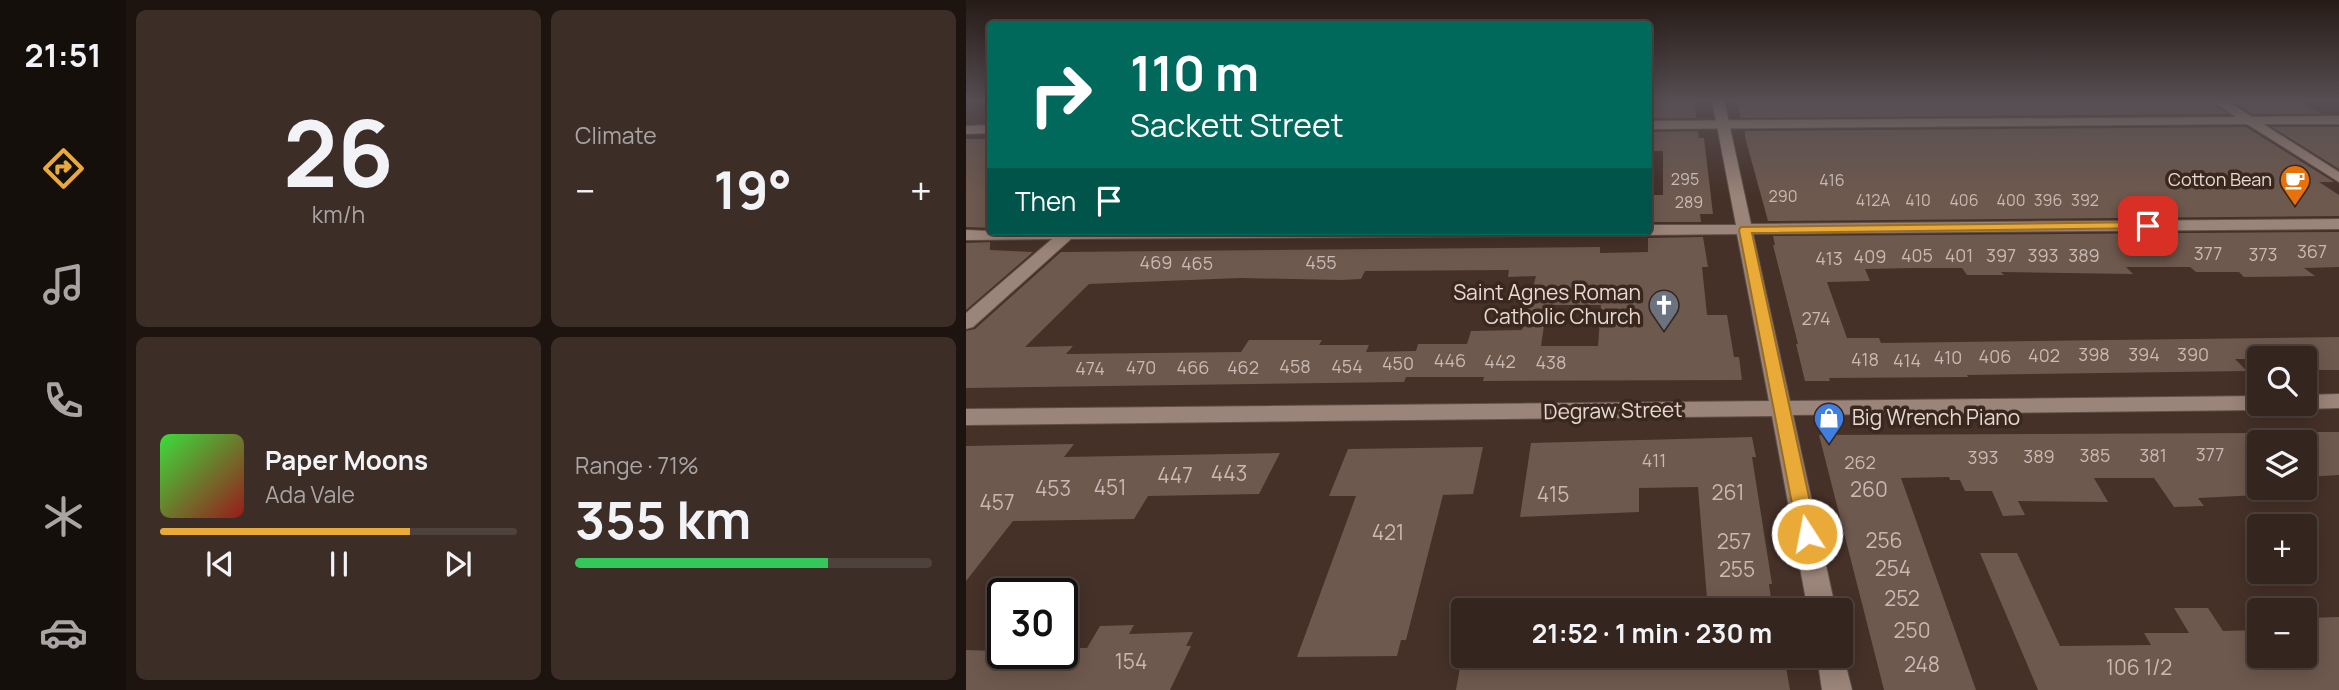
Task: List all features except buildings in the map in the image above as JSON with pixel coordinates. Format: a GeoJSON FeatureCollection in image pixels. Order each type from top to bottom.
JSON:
{"type":"FeatureCollection","features":[{"type":"Feature","properties":{"kind":"street"},"geometry":{"type":"LineString","coordinates":[[1725,132],[1819,598]]}},
{"type":"Feature","properties":{"kind":"street"},"geometry":{"type":"LineString","coordinates":[[2267,132],[2339,178]]}},
{"type":"Feature","properties":{"kind":"street"},"geometry":{"type":"LineString","coordinates":[[1652,230],[2339,223]]}},
{"type":"Feature","properties":{"kind":"street"},"geometry":{"type":"LineString","coordinates":[[966,235],[987,234]]}},
{"type":"Feature","properties":{"kind":"street"},"geometry":{"type":"LineString","coordinates":[[966,323],[1066,235]]}},
{"type":"Feature","properties":{"kind":"street"},"geometry":{"type":"LineString","coordinates":[[2317,402],[2339,401]]}},
{"type":"Feature","properties":{"kind":"street","name":"Degraw Street"},"geometry":{"type":"LineString","coordinates":[[966,417],[2247,402]]}},
{"type":"Feature","properties":{"kind":"street"},"geometry":{"type":"LineString","coordinates":[[1833,668],[1837,690]]}},
{"type":"Feature","properties":{"kind":"place","name":"Cotton Bean"},"geometry":{"type":"Point","coordinates":[2295,207]}},
{"type":"Feature","properties":{"kind":"place","name":"Saint Agnes Roman Catholic Church"},"geometry":{"type":"Point","coordinates":[1664,332]}},
{"type":"Feature","properties":{"kind":"place","name":"Big Wrench Piano"},"geometry":{"type":"Point","coordinates":[1829,445]}},
{"type":"Feature","properties":{"kind":"route"},"geometry":{"type":"LineString","coordinates":[[1807,534],[1745,230],[2148,226]]}}]}
